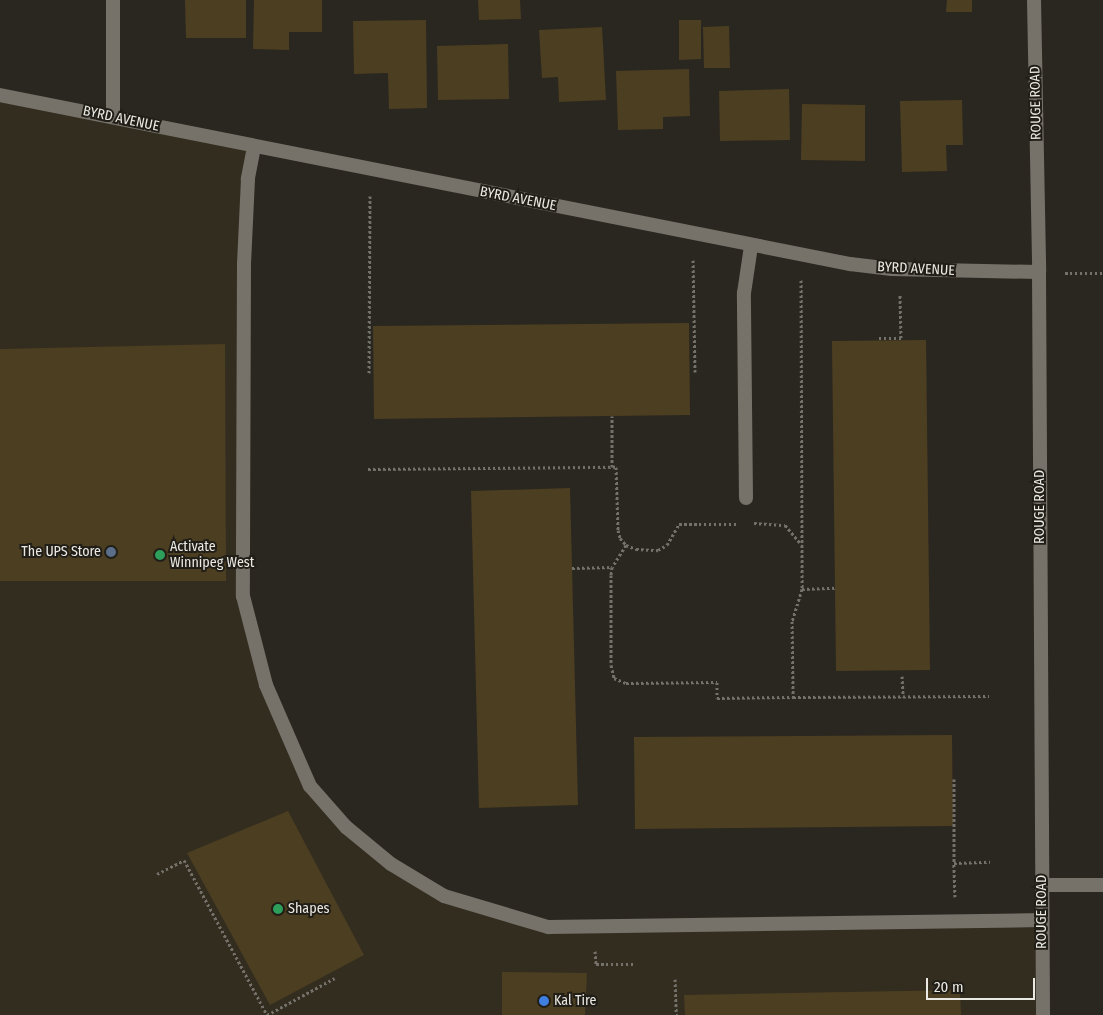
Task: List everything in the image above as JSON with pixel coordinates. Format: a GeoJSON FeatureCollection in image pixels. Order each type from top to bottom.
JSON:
{"type":"FeatureCollection","features":[{"type":"Feature","properties":{"kind":"street"},"geometry":{"type":"LineString","coordinates":[[113,0],[113,117]]}},
{"type":"Feature","properties":{"kind":"street","name":"ROUGE ROAD"},"geometry":{"type":"LineString","coordinates":[[1034,0],[1039,272],[1043,1015]]}},
{"type":"Feature","properties":{"kind":"street","name":"BYRD AVENUE"},"geometry":{"type":"LineString","coordinates":[[0,95],[801,256],[850,264],[900,269],[1039,272]]}},
{"type":"Feature","properties":{"kind":"street"},"geometry":{"type":"LineString","coordinates":[[254,147],[248,179],[244,263],[243,596],[266,685],[310,786],[346,827],[391,864],[444,896],[548,927],[1042,920]]}},
{"type":"Feature","properties":{"kind":"street"},"geometry":{"type":"LineString","coordinates":[[746,498],[744,293],[751,246]]}},
{"type":"Feature","properties":{"kind":"street"},"geometry":{"type":"LineString","coordinates":[[1042,885],[1103,885]]}},
{"type":"Feature","properties":{"kind":"path"},"geometry":{"type":"LineString","coordinates":[[369,373],[370,170]]}},
{"type":"Feature","properties":{"kind":"path"},"geometry":{"type":"LineString","coordinates":[[693,234],[695,372]]}},
{"type":"Feature","properties":{"kind":"path"},"geometry":{"type":"LineString","coordinates":[[792,697],[792,621],[802,589],[801,256]]}},
{"type":"Feature","properties":{"kind":"path"},"geometry":{"type":"LineString","coordinates":[[879,338],[901,338],[900,269]]}},
{"type":"Feature","properties":{"kind":"path"},"geometry":{"type":"LineString","coordinates":[[1039,272],[1103,273]]}},
{"type":"Feature","properties":{"kind":"path"},"geometry":{"type":"LineString","coordinates":[[612,416],[612,467]]}},
{"type":"Feature","properties":{"kind":"path"},"geometry":{"type":"LineString","coordinates":[[368,469],[616,467],[618,530],[620,538],[626,545],[636,550],[658,550],[667,545],[679,524],[738,524]]}},
{"type":"Feature","properties":{"kind":"path"},"geometry":{"type":"LineString","coordinates":[[748,524],[785,525],[796,536],[802,546]]}},
{"type":"Feature","properties":{"kind":"path"},"geometry":{"type":"LineString","coordinates":[[626,545],[612,568],[611,665],[614,678],[618,681],[716,682],[717,698],[989,696]]}},
{"type":"Feature","properties":{"kind":"path"},"geometry":{"type":"LineString","coordinates":[[572,568],[612,568]]}},
{"type":"Feature","properties":{"kind":"path"},"geometry":{"type":"LineString","coordinates":[[802,589],[835,588]]}},
{"type":"Feature","properties":{"kind":"path"},"geometry":{"type":"LineString","coordinates":[[902,676],[903,697]]}},
{"type":"Feature","properties":{"kind":"path"},"geometry":{"type":"LineString","coordinates":[[954,779],[955,922]]}},
{"type":"Feature","properties":{"kind":"path"},"geometry":{"type":"LineString","coordinates":[[157,874],[184,860],[267,1015],[335,978]]}},
{"type":"Feature","properties":{"kind":"path"},"geometry":{"type":"LineString","coordinates":[[954,863],[990,862]]}},
{"type":"Feature","properties":{"kind":"path"},"geometry":{"type":"LineString","coordinates":[[675,979],[676,1015]]}},
{"type":"Feature","properties":{"kind":"shaded area"},"geometry":{"type":"Polygon","coordinates":[[[0,95],[254,147],[243,596],[266,685],[310,785],[346,827],[444,896],[548,927],[1042,920],[1043,1015],[0,1015],[0,95]]]}},
{"type":"Feature","properties":{"kind":"building"},"geometry":{"type":"Polygon","coordinates":[[[185,0],[246,0],[246,38],[186,38],[185,0]]]}},
{"type":"Feature","properties":{"kind":"building"},"geometry":{"type":"Polygon","coordinates":[[[254,0],[322,0],[322,32],[289,32],[289,50],[253,49],[254,0]]]}},
{"type":"Feature","properties":{"kind":"building"},"geometry":{"type":"Polygon","coordinates":[[[478,0],[520,0],[521,19],[479,20],[478,0]]]}},
{"type":"Feature","properties":{"kind":"building"},"geometry":{"type":"Polygon","coordinates":[[[947,0],[972,0],[972,12],[946,12],[947,0]]]}},
{"type":"Feature","properties":{"kind":"building"},"geometry":{"type":"Polygon","coordinates":[[[426,20],[427,108],[389,109],[388,73],[354,74],[353,21],[426,20]]]}},
{"type":"Feature","properties":{"kind":"building"},"geometry":{"type":"Polygon","coordinates":[[[679,20],[701,20],[701,59],[679,60],[679,20]]]}},
{"type":"Feature","properties":{"kind":"building"},"geometry":{"type":"Polygon","coordinates":[[[729,26],[730,68],[704,68],[703,27],[729,26]]]}},
{"type":"Feature","properties":{"kind":"building"},"geometry":{"type":"Polygon","coordinates":[[[602,27],[606,100],[559,102],[558,77],[542,78],[539,30],[602,27]]]}},
{"type":"Feature","properties":{"kind":"building"},"geometry":{"type":"Polygon","coordinates":[[[508,44],[509,99],[438,100],[437,46],[508,44]]]}},
{"type":"Feature","properties":{"kind":"building"},"geometry":{"type":"Polygon","coordinates":[[[689,69],[690,116],[663,117],[663,129],[618,130],[616,71],[689,69]]]}},
{"type":"Feature","properties":{"kind":"building"},"geometry":{"type":"Polygon","coordinates":[[[789,89],[790,140],[720,141],[719,91],[789,89]]]}},
{"type":"Feature","properties":{"kind":"building"},"geometry":{"type":"Polygon","coordinates":[[[962,100],[963,145],[946,145],[947,171],[902,172],[900,101],[962,100]]]}},
{"type":"Feature","properties":{"kind":"building"},"geometry":{"type":"Polygon","coordinates":[[[802,104],[865,105],[865,161],[801,160],[802,104]]]}},
{"type":"Feature","properties":{"kind":"building"},"geometry":{"type":"Polygon","coordinates":[[[689,323],[690,415],[374,419],[373,326],[689,323]]]}},
{"type":"Feature","properties":{"kind":"building"},"geometry":{"type":"Polygon","coordinates":[[[926,340],[930,670],[836,671],[832,341],[926,340]]]}},
{"type":"Feature","properties":{"kind":"building"},"geometry":{"type":"Polygon","coordinates":[[[225,344],[226,581],[0,581],[0,349],[225,344]]]}},
{"type":"Feature","properties":{"kind":"building"},"geometry":{"type":"Polygon","coordinates":[[[570,488],[578,805],[479,808],[471,491],[570,488]]]}},
{"type":"Feature","properties":{"kind":"building"},"geometry":{"type":"Polygon","coordinates":[[[952,735],[953,826],[635,829],[634,737],[952,735]]]}},
{"type":"Feature","properties":{"kind":"building","name":"Shapes"},"geometry":{"type":"Polygon","coordinates":[[[288,811],[364,955],[270,1005],[187,853],[288,811]]]}},
{"type":"Feature","properties":{"kind":"building","name":"Kal Tire"},"geometry":{"type":"Polygon","coordinates":[[[502,972],[587,973],[585,1015],[502,1015],[502,972]]]}},
{"type":"Feature","properties":{"kind":"building"},"geometry":{"type":"Polygon","coordinates":[[[960,990],[961,1015],[685,1015],[684,995],[960,990]]]}},
{"type":"Feature","properties":{"kind":"place","name":"The UPS Store"},"geometry":{"type":"Point","coordinates":[111,552]}},
{"type":"Feature","properties":{"kind":"place","name":"Activate Winnipeg West"},"geometry":{"type":"Point","coordinates":[160,555]}},
{"type":"Feature","properties":{"kind":"place","name":"Shapes"},"geometry":{"type":"Point","coordinates":[278,909]}},
{"type":"Feature","properties":{"kind":"place","name":"Kal Tire"},"geometry":{"type":"Point","coordinates":[544,1001]}}]}
